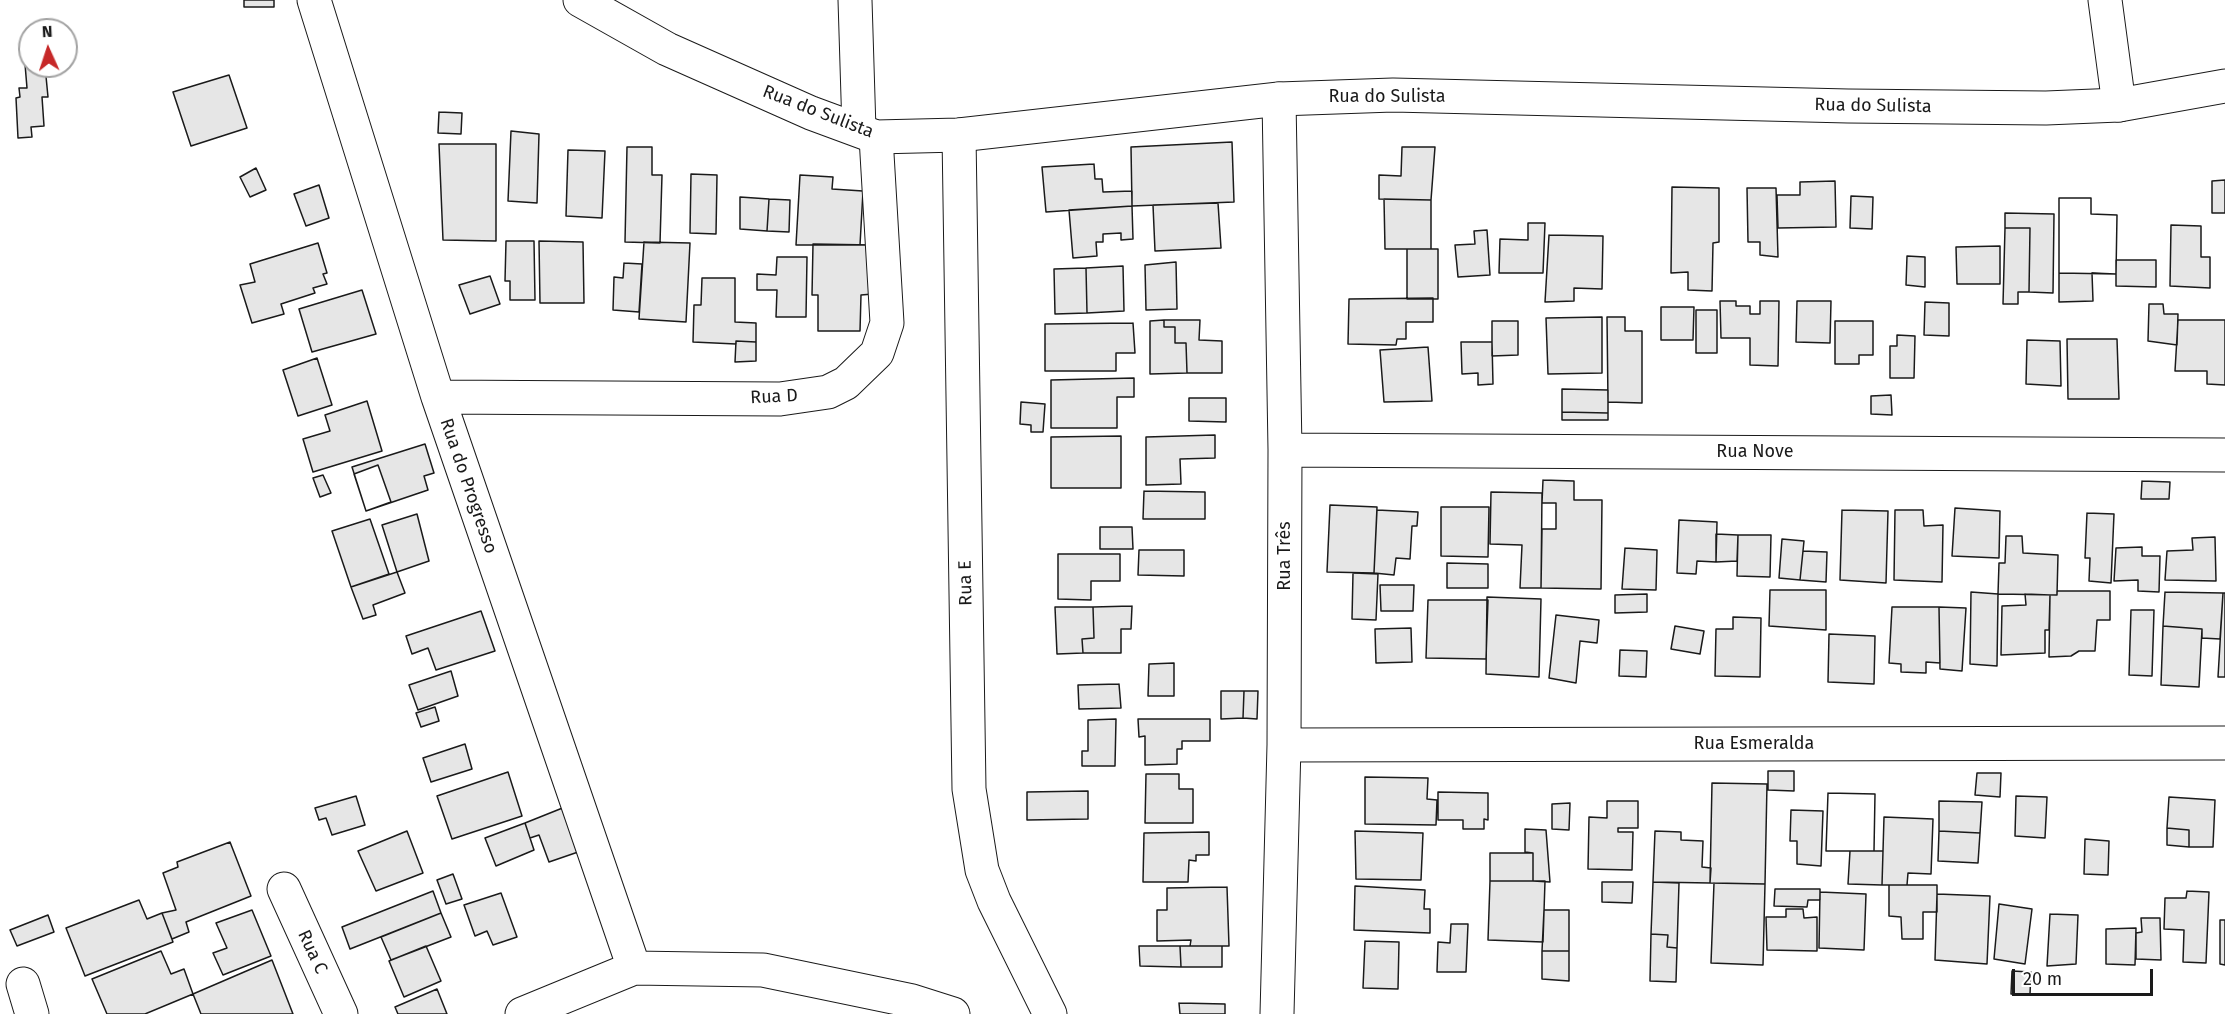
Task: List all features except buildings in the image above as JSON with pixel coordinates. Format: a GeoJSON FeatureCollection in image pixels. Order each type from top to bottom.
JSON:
{"type":"FeatureCollection","features":[{"type":"Feature","properties":{"kind":"street","name":"Rua do Progresso"},"geometry":{"type":"LineString","coordinates":[[314,0],[438,397],[634,968]]}},
{"type":"Feature","properties":{"kind":"street","name":"Rua do Sulista"},"geometry":{"type":"LineString","coordinates":[[580,0],[667,49],[867,134],[959,135],[1279,99],[1393,95],[1848,106],[2119,105],[2225,86]]}},
{"type":"Feature","properties":{"kind":"street","name":"Rua D"},"geometry":{"type":"LineString","coordinates":[[438,397],[780,399],[828,392],[846,383],[877,353],[887,323],[855,0]]}},
{"type":"Feature","properties":{"kind":"street"},"geometry":{"type":"LineString","coordinates":[[2106,0],[2119,105]]}},
{"type":"Feature","properties":{"kind":"street","name":"Rua Três"},"geometry":{"type":"LineString","coordinates":[[1277,1014],[1284,745],[1285,450],[1279,99]]}},
{"type":"Feature","properties":{"kind":"street","name":"Rua E"},"geometry":{"type":"LineString","coordinates":[[959,135],[969,789],[982,870],[994,901],[1050,1014]]}},
{"type":"Feature","properties":{"kind":"street","name":"Rua Nove"},"geometry":{"type":"LineString","coordinates":[[1285,450],[2225,455]]}},
{"type":"Feature","properties":{"kind":"street","name":"Rua Esmeralda"},"geometry":{"type":"LineString","coordinates":[[1284,745],[2225,743]]}},
{"type":"Feature","properties":{"kind":"street","name":"Rua C"},"geometry":{"type":"LineString","coordinates":[[284,889],[341,1014]]}},
{"type":"Feature","properties":{"kind":"street"},"geometry":{"type":"LineString","coordinates":[[522,1014],[634,968],[763,970],[912,1001],[954,1014]]}}]}
